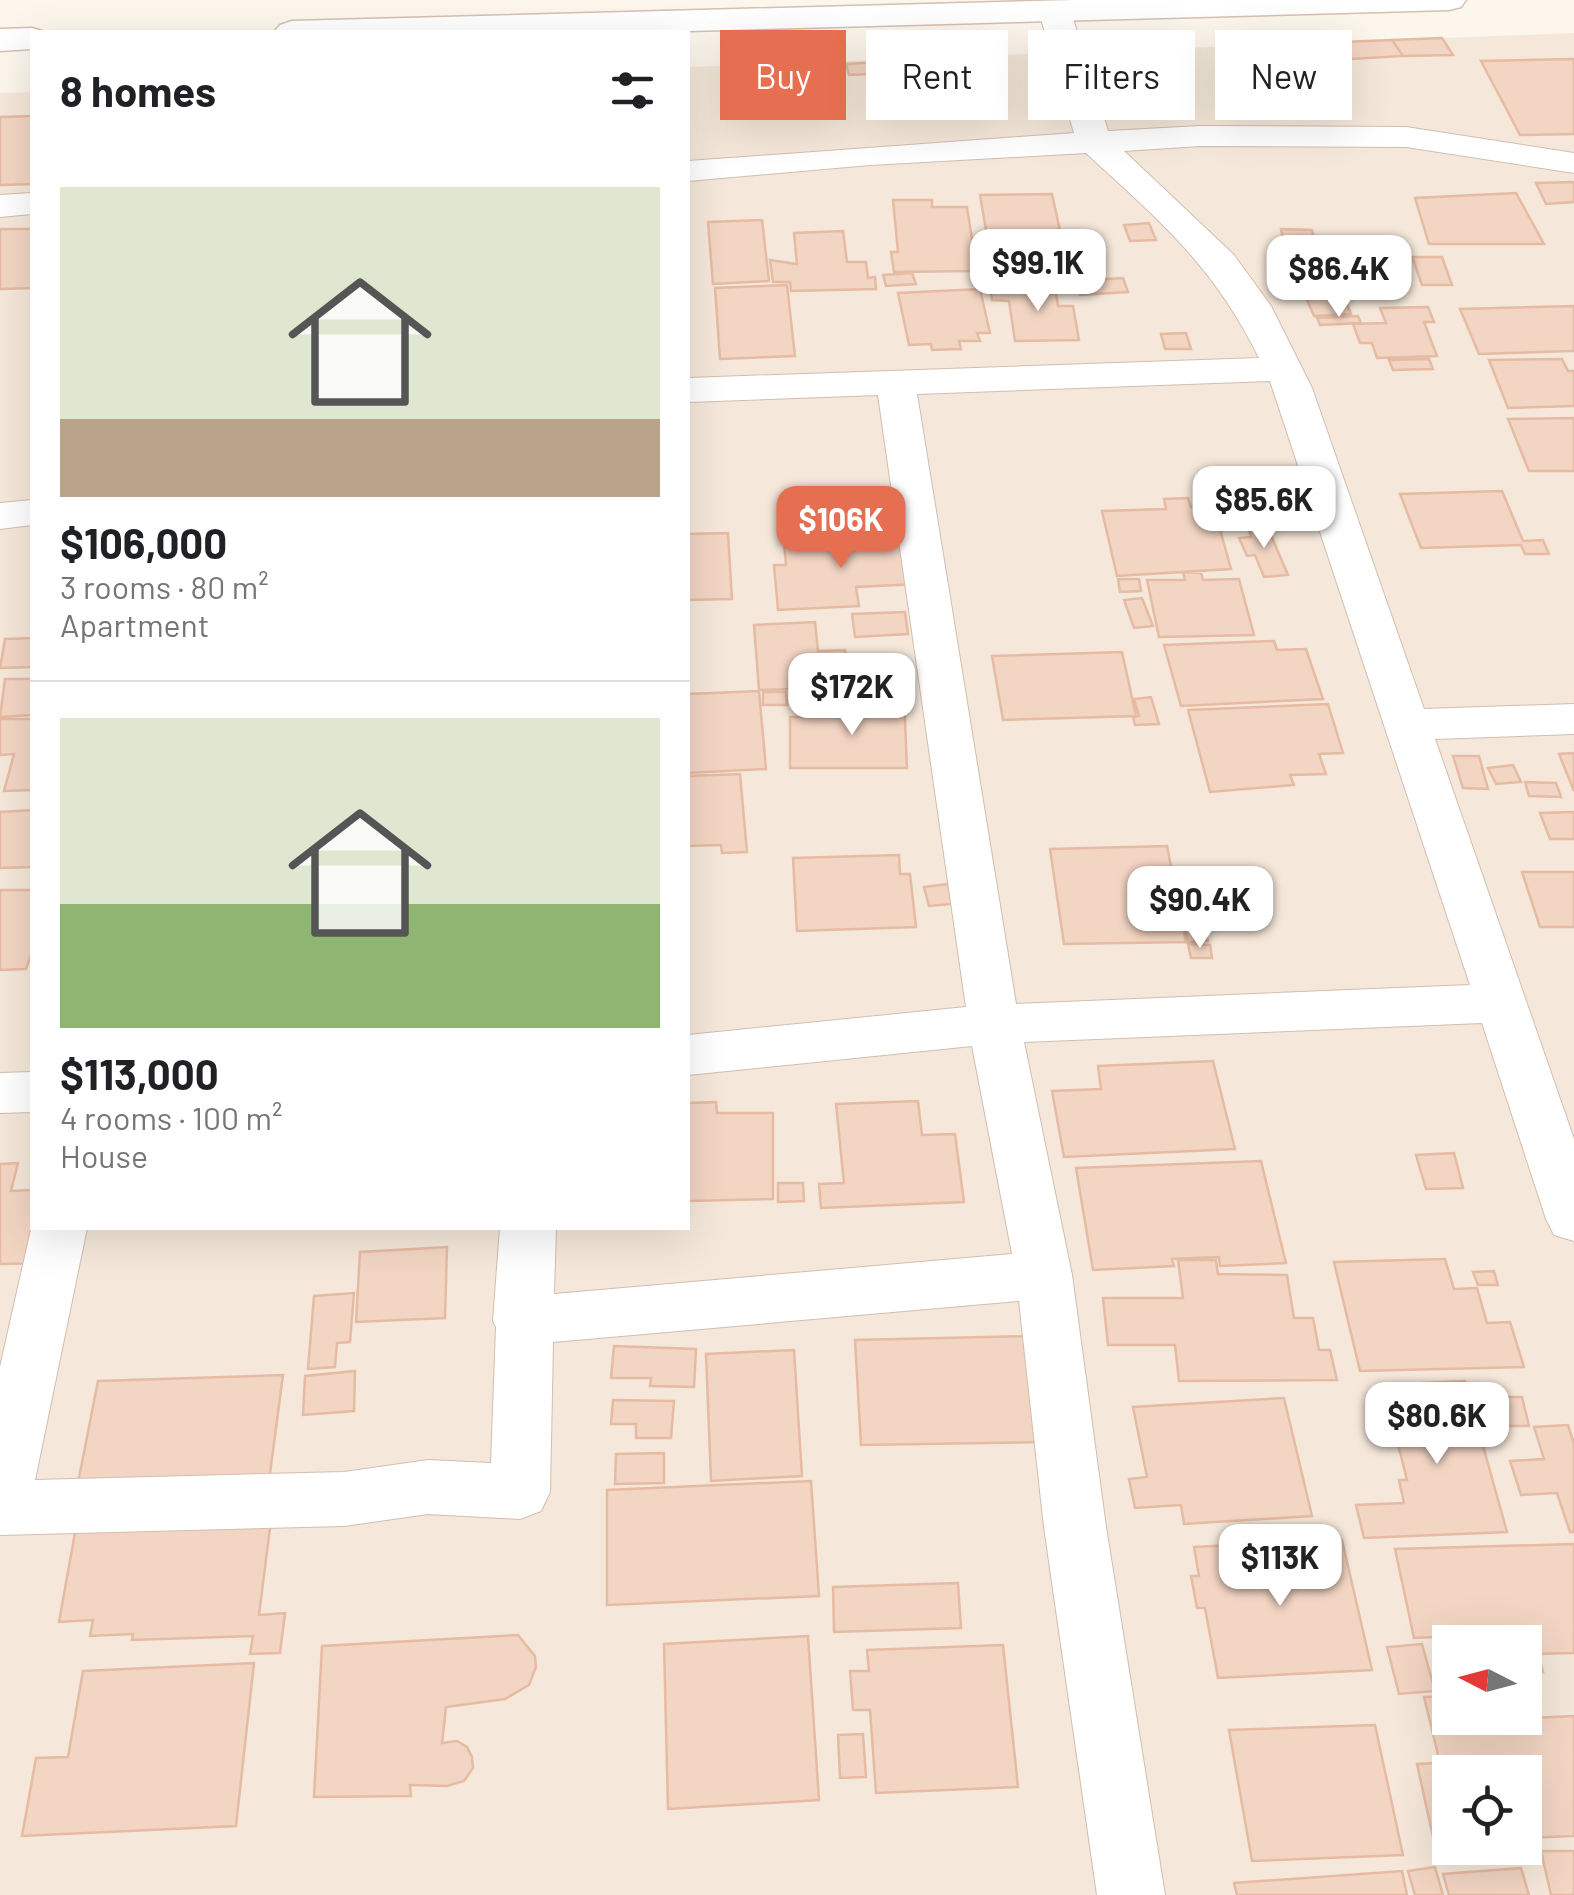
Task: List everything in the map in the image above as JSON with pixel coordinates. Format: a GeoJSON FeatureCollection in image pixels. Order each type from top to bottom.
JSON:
{"type":"FeatureCollection","features":[{"type":"Feature","properties":{"kind":"street"},"geometry":{"type":"LineString","coordinates":[[490,30],[589,29],[635,23],[693,13],[713,0]]}},
{"type":"Feature","properties":{"kind":"street"},"geometry":{"type":"LineString","coordinates":[[844,0],[880,13],[922,16]]}},
{"type":"Feature","properties":{"kind":"street"},"geometry":{"type":"LineString","coordinates":[[635,23],[1449,0]]}},
{"type":"Feature","properties":{"kind":"street"},"geometry":{"type":"LineString","coordinates":[[1055,12],[1094,142],[1174,214],[1222,264],[1252,306],[1285,369],[1574,1218]]}},
{"type":"Feature","properties":{"kind":"street"},"geometry":{"type":"LineString","coordinates":[[0,40],[30,39]]}},
{"type":"Feature","properties":{"kind":"street"},"geometry":{"type":"LineString","coordinates":[[690,171],[870,155],[1200,136],[1357,134],[1406,137],[1574,163]]}},
{"type":"Feature","properties":{"kind":"street"},"geometry":{"type":"LineString","coordinates":[[0,206],[30,204]]}},
{"type":"Feature","properties":{"kind":"street"},"geometry":{"type":"LineString","coordinates":[[690,390],[1285,369]]}},
{"type":"Feature","properties":{"kind":"street"},"geometry":{"type":"LineString","coordinates":[[896,383],[994,1024],[1044,1275],[1075,1527],[1132,1895]]}},
{"type":"Feature","properties":{"kind":"street"},"geometry":{"type":"LineString","coordinates":[[0,516],[30,513]]}},
{"type":"Feature","properties":{"kind":"street"},"geometry":{"type":"LineString","coordinates":[[1406,725],[1574,719]]}},
{"type":"Feature","properties":{"kind":"street"},"geometry":{"type":"LineString","coordinates":[[690,1055],[994,1024],[1502,1002]]}},
{"type":"Feature","properties":{"kind":"street"},"geometry":{"type":"LineString","coordinates":[[0,1094],[30,1092]]}},
{"type":"Feature","properties":{"kind":"street"},"geometry":{"type":"LineString","coordinates":[[59,1230],[0,1505],[344,1499],[428,1488],[520,1492],[522,1321],[528,1230]]}},
{"type":"Feature","properties":{"kind":"street"},"geometry":{"type":"LineString","coordinates":[[522,1321],[1044,1275]]}},
{"type":"Feature","properties":{"kind":"shaded area"},"geometry":{"type":"Polygon","coordinates":[[[1574,33],[1574,1895],[0,1895],[0,93],[30,92],[30,1230],[690,1230],[690,67],[720,66],[720,120],[846,120],[846,61],[866,60],[866,120],[1008,120],[1008,55],[1028,54],[1028,120],[1195,120],[1195,48],[1215,47],[1215,120],[1352,120],[1352,42],[1574,33]]]}},
{"type":"Feature","properties":{"kind":"building"},"geometry":{"type":"Polygon","coordinates":[[[1442,38],[1453,55],[1403,56],[1392,40],[1442,38]]]}},
{"type":"Feature","properties":{"kind":"building"},"geometry":{"type":"Polygon","coordinates":[[[1392,40],[1403,56],[1352,59],[1352,42],[1392,40]]]}},
{"type":"Feature","properties":{"kind":"building"},"geometry":{"type":"Polygon","coordinates":[[[1574,59],[1574,134],[1520,135],[1481,61],[1574,59]]]}},
{"type":"Feature","properties":{"kind":"building"},"geometry":{"type":"Polygon","coordinates":[[[866,63],[866,74],[849,75],[846,64],[866,63]]]}},
{"type":"Feature","properties":{"kind":"building"},"geometry":{"type":"Polygon","coordinates":[[[30,116],[30,184],[0,185],[0,117],[30,116]]]}},
{"type":"Feature","properties":{"kind":"building"},"geometry":{"type":"Polygon","coordinates":[[[1574,182],[1574,202],[1546,204],[1536,183],[1574,182]]]}},
{"type":"Feature","properties":{"kind":"building"},"geometry":{"type":"Polygon","coordinates":[[[1516,193],[1544,244],[1429,244],[1415,198],[1516,193]]]}},
{"type":"Feature","properties":{"kind":"building"},"geometry":{"type":"Polygon","coordinates":[[[1052,194],[1066,258],[991,260],[980,195],[1052,194]]]}},
{"type":"Feature","properties":{"kind":"building"},"geometry":{"type":"Polygon","coordinates":[[[893,200],[932,200],[932,207],[967,207],[977,271],[894,272],[891,252],[898,252],[893,200]]]}},
{"type":"Feature","properties":{"kind":"building"},"geometry":{"type":"Polygon","coordinates":[[[762,220],[769,281],[713,284],[708,222],[762,220]]]}},
{"type":"Feature","properties":{"kind":"building"},"geometry":{"type":"Polygon","coordinates":[[[1149,223],[1156,240],[1130,241],[1124,225],[1149,223]]]}},
{"type":"Feature","properties":{"kind":"building"},"geometry":{"type":"Polygon","coordinates":[[[0,229],[30,229],[30,288],[0,289],[0,229]]]}},
{"type":"Feature","properties":{"kind":"building"},"geometry":{"type":"Polygon","coordinates":[[[1281,229],[1312,230],[1320,266],[1289,265],[1281,229]]]}},
{"type":"Feature","properties":{"kind":"building"},"geometry":{"type":"Polygon","coordinates":[[[843,231],[847,262],[866,262],[868,278],[875,277],[876,289],[791,291],[790,282],[773,282],[770,260],[797,264],[794,233],[843,231]]]}},
{"type":"Feature","properties":{"kind":"building"},"geometry":{"type":"Polygon","coordinates":[[[1412,257],[1442,257],[1452,285],[1422,285],[1412,257]]]}},
{"type":"Feature","properties":{"kind":"building"},"geometry":{"type":"Polygon","coordinates":[[[1290,269],[1321,269],[1325,285],[1294,284],[1290,269]]]}},
{"type":"Feature","properties":{"kind":"building"},"geometry":{"type":"Polygon","coordinates":[[[1388,272],[1402,293],[1382,295],[1368,274],[1388,272]]]}},
{"type":"Feature","properties":{"kind":"building"},"geometry":{"type":"Polygon","coordinates":[[[912,273],[916,284],[886,286],[883,275],[912,273]]]}},
{"type":"Feature","properties":{"kind":"building"},"geometry":{"type":"Polygon","coordinates":[[[1123,278],[1128,292],[1080,295],[1075,281],[1123,278]]]}},
{"type":"Feature","properties":{"kind":"building"},"geometry":{"type":"Polygon","coordinates":[[[787,285],[795,356],[720,359],[715,288],[787,285]]]}},
{"type":"Feature","properties":{"kind":"building"},"geometry":{"type":"Polygon","coordinates":[[[1055,286],[1058,306],[1073,306],[1079,340],[1015,341],[1009,301],[992,300],[990,287],[1055,286]]]}},
{"type":"Feature","properties":{"kind":"building"},"geometry":{"type":"Polygon","coordinates":[[[980,289],[990,333],[977,333],[980,341],[959,341],[961,349],[932,350],[931,344],[909,345],[898,293],[980,289]]]}},
{"type":"Feature","properties":{"kind":"building"},"geometry":{"type":"Polygon","coordinates":[[[1341,289],[1351,314],[1314,316],[1303,291],[1341,289]]]}},
{"type":"Feature","properties":{"kind":"building"},"geometry":{"type":"Polygon","coordinates":[[[1574,306],[1574,351],[1479,354],[1460,309],[1574,306]]]}},
{"type":"Feature","properties":{"kind":"building"},"geometry":{"type":"Polygon","coordinates":[[[1428,307],[1434,322],[1424,322],[1437,356],[1377,358],[1372,343],[1360,343],[1353,324],[1386,323],[1380,308],[1428,307]]]}},
{"type":"Feature","properties":{"kind":"building"},"geometry":{"type":"Polygon","coordinates":[[[1358,316],[1361,323],[1320,325],[1317,318],[1358,316]]]}},
{"type":"Feature","properties":{"kind":"building"},"geometry":{"type":"Polygon","coordinates":[[[1186,333],[1191,349],[1165,349],[1161,334],[1186,333]]]}},
{"type":"Feature","properties":{"kind":"building"},"geometry":{"type":"Polygon","coordinates":[[[1429,359],[1433,369],[1393,370],[1389,360],[1429,359]]]}},
{"type":"Feature","properties":{"kind":"building"},"geometry":{"type":"Polygon","coordinates":[[[1562,359],[1568,371],[1574,371],[1574,406],[1508,408],[1489,360],[1562,359]]]}},
{"type":"Feature","properties":{"kind":"building"},"geometry":{"type":"Polygon","coordinates":[[[1574,418],[1574,471],[1529,471],[1508,419],[1574,418]]]}},
{"type":"Feature","properties":{"kind":"building"},"geometry":{"type":"Polygon","coordinates":[[[1502,491],[1523,541],[1543,540],[1549,554],[1525,554],[1521,545],[1421,548],[1400,494],[1502,491]]]}},
{"type":"Feature","properties":{"kind":"building"},"geometry":{"type":"Polygon","coordinates":[[[1249,495],[1256,521],[1218,522],[1231,569],[1117,576],[1102,511],[1166,509],[1164,499],[1188,498],[1191,507],[1223,507],[1220,496],[1249,495]]]}},
{"type":"Feature","properties":{"kind":"building"},"geometry":{"type":"Polygon","coordinates":[[[1267,526],[1288,575],[1264,577],[1255,555],[1247,556],[1239,538],[1251,537],[1248,527],[1267,526]]]}},
{"type":"Feature","properties":{"kind":"building"},"geometry":{"type":"Polygon","coordinates":[[[728,533],[732,599],[690,600],[690,534],[728,533]]]}},
{"type":"Feature","properties":{"kind":"building"},"geometry":{"type":"Polygon","coordinates":[[[911,538],[918,584],[856,587],[859,606],[778,610],[774,565],[786,565],[784,543],[911,538]]]}},
{"type":"Feature","properties":{"kind":"building"},"geometry":{"type":"Polygon","coordinates":[[[1183,572],[1201,573],[1203,580],[1239,579],[1254,635],[1159,637],[1147,580],[1185,580],[1183,572]]]}},
{"type":"Feature","properties":{"kind":"building"},"geometry":{"type":"Polygon","coordinates":[[[1118,579],[1139,579],[1141,591],[1120,592],[1118,579]]]}},
{"type":"Feature","properties":{"kind":"building"},"geometry":{"type":"Polygon","coordinates":[[[1142,598],[1153,626],[1134,628],[1124,600],[1142,598]]]}},
{"type":"Feature","properties":{"kind":"building"},"geometry":{"type":"Polygon","coordinates":[[[905,612],[908,634],[855,637],[852,614],[905,612]]]}},
{"type":"Feature","properties":{"kind":"building"},"geometry":{"type":"Polygon","coordinates":[[[815,622],[818,651],[845,650],[849,677],[789,680],[789,689],[759,690],[754,625],[815,622]]]}},
{"type":"Feature","properties":{"kind":"building"},"geometry":{"type":"Polygon","coordinates":[[[30,638],[30,667],[0,668],[5,639],[30,638]]]}},
{"type":"Feature","properties":{"kind":"building"},"geometry":{"type":"Polygon","coordinates":[[[1274,641],[1277,650],[1306,649],[1323,699],[1181,706],[1164,645],[1274,641]]]}},
{"type":"Feature","properties":{"kind":"building"},"geometry":{"type":"Polygon","coordinates":[[[1122,652],[1136,716],[1003,720],[992,656],[1122,652]]]}},
{"type":"Feature","properties":{"kind":"building"},"geometry":{"type":"Polygon","coordinates":[[[5,679],[30,679],[30,715],[0,717],[5,679]]]}},
{"type":"Feature","properties":{"kind":"building"},"geometry":{"type":"Polygon","coordinates":[[[759,691],[766,769],[690,773],[690,694],[759,691]]]}},
{"type":"Feature","properties":{"kind":"building"},"geometry":{"type":"Polygon","coordinates":[[[763,692],[786,692],[787,705],[763,705],[763,692]]]}},
{"type":"Feature","properties":{"kind":"building"},"geometry":{"type":"Polygon","coordinates":[[[1151,697],[1159,724],[1135,725],[1133,717],[1139,716],[1134,699],[1151,697]]]}},
{"type":"Feature","properties":{"kind":"building"},"geometry":{"type":"Polygon","coordinates":[[[853,698],[904,698],[907,768],[790,768],[790,717],[855,717],[853,698]]]}},
{"type":"Feature","properties":{"kind":"building"},"geometry":{"type":"Polygon","coordinates":[[[1328,704],[1343,753],[1319,754],[1326,774],[1290,775],[1294,785],[1210,792],[1188,710],[1328,704]]]}},
{"type":"Feature","properties":{"kind":"building"},"geometry":{"type":"Polygon","coordinates":[[[0,719],[30,719],[30,790],[4,791],[14,754],[0,755],[0,719]]]}},
{"type":"Feature","properties":{"kind":"building"},"geometry":{"type":"Polygon","coordinates":[[[1574,753],[1574,791],[1559,754],[1574,753]]]}},
{"type":"Feature","properties":{"kind":"building"},"geometry":{"type":"Polygon","coordinates":[[[1453,756],[1479,756],[1488,789],[1463,788],[1453,756]]]}},
{"type":"Feature","properties":{"kind":"building"},"geometry":{"type":"Polygon","coordinates":[[[1513,765],[1521,782],[1496,784],[1488,768],[1513,765]]]}},
{"type":"Feature","properties":{"kind":"building"},"geometry":{"type":"Polygon","coordinates":[[[740,774],[747,852],[722,853],[721,845],[690,846],[690,776],[740,774]]]}},
{"type":"Feature","properties":{"kind":"building"},"geometry":{"type":"Polygon","coordinates":[[[1525,782],[1556,783],[1561,797],[1529,796],[1525,782]]]}},
{"type":"Feature","properties":{"kind":"building"},"geometry":{"type":"Polygon","coordinates":[[[30,810],[30,867],[0,868],[0,812],[30,810]]]}},
{"type":"Feature","properties":{"kind":"building"},"geometry":{"type":"Polygon","coordinates":[[[1574,812],[1574,839],[1550,839],[1540,813],[1574,812]]]}},
{"type":"Feature","properties":{"kind":"building"},"geometry":{"type":"Polygon","coordinates":[[[1167,846],[1186,942],[1064,944],[1050,849],[1167,846]]]}},
{"type":"Feature","properties":{"kind":"building"},"geometry":{"type":"Polygon","coordinates":[[[899,855],[900,874],[910,874],[916,927],[797,931],[793,858],[899,855]]]}},
{"type":"Feature","properties":{"kind":"building"},"geometry":{"type":"Polygon","coordinates":[[[1522,872],[1574,872],[1574,927],[1540,927],[1522,872]]]}},
{"type":"Feature","properties":{"kind":"building"},"geometry":{"type":"Polygon","coordinates":[[[948,884],[953,904],[929,906],[924,887],[948,884]]]}},
{"type":"Feature","properties":{"kind":"building"},"geometry":{"type":"Polygon","coordinates":[[[0,890],[30,890],[30,958],[26,969],[0,970],[0,890]]]}},
{"type":"Feature","properties":{"kind":"building"},"geometry":{"type":"Polygon","coordinates":[[[1203,923],[1208,941],[1188,942],[1184,924],[1203,923]]]}},
{"type":"Feature","properties":{"kind":"building"},"geometry":{"type":"Polygon","coordinates":[[[1188,944],[1210,945],[1212,958],[1191,958],[1188,944]]]}},
{"type":"Feature","properties":{"kind":"building"},"geometry":{"type":"Polygon","coordinates":[[[1213,1061],[1235,1149],[1064,1157],[1052,1091],[1101,1089],[1098,1066],[1213,1061]]]}},
{"type":"Feature","properties":{"kind":"building"},"geometry":{"type":"Polygon","coordinates":[[[918,1101],[922,1135],[955,1134],[964,1202],[821,1208],[819,1184],[844,1183],[836,1104],[918,1101]]]}},
{"type":"Feature","properties":{"kind":"building"},"geometry":{"type":"Polygon","coordinates":[[[716,1102],[717,1113],[773,1113],[773,1199],[690,1201],[690,1103],[716,1102]]]}},
{"type":"Feature","properties":{"kind":"building"},"geometry":{"type":"Polygon","coordinates":[[[1454,1153],[1463,1188],[1426,1189],[1416,1155],[1454,1153]]]}},
{"type":"Feature","properties":{"kind":"building"},"geometry":{"type":"Polygon","coordinates":[[[1261,1161],[1286,1263],[1220,1266],[1219,1257],[1172,1259],[1174,1266],[1093,1270],[1076,1168],[1261,1161]]]}},
{"type":"Feature","properties":{"kind":"building"},"geometry":{"type":"Polygon","coordinates":[[[18,1163],[11,1191],[30,1190],[30,1230],[41,1263],[0,1264],[0,1164],[18,1163]]]}},
{"type":"Feature","properties":{"kind":"building"},"geometry":{"type":"Polygon","coordinates":[[[778,1183],[803,1183],[804,1201],[778,1202],[778,1183]]]}},
{"type":"Feature","properties":{"kind":"building"},"geometry":{"type":"Polygon","coordinates":[[[447,1247],[445,1318],[356,1322],[360,1252],[447,1247]]]}},
{"type":"Feature","properties":{"kind":"building"},"geometry":{"type":"Polygon","coordinates":[[[1445,1259],[1454,1289],[1477,1288],[1487,1323],[1510,1322],[1524,1367],[1360,1371],[1334,1262],[1445,1259]]]}},
{"type":"Feature","properties":{"kind":"building"},"geometry":{"type":"Polygon","coordinates":[[[1178,1260],[1216,1260],[1218,1274],[1287,1275],[1294,1318],[1313,1318],[1319,1350],[1330,1350],[1337,1380],[1179,1381],[1175,1345],[1108,1345],[1103,1298],[1183,1298],[1178,1260]]]}},
{"type":"Feature","properties":{"kind":"building"},"geometry":{"type":"Polygon","coordinates":[[[1494,1271],[1498,1285],[1478,1285],[1473,1272],[1494,1271]]]}},
{"type":"Feature","properties":{"kind":"building"},"geometry":{"type":"Polygon","coordinates":[[[354,1293],[350,1342],[337,1343],[335,1367],[308,1369],[314,1296],[354,1293]]]}},
{"type":"Feature","properties":{"kind":"building"},"geometry":{"type":"Polygon","coordinates":[[[1033,1336],[1045,1442],[861,1445],[855,1340],[1033,1336]]]}},
{"type":"Feature","properties":{"kind":"building"},"geometry":{"type":"Polygon","coordinates":[[[614,1346],[696,1349],[694,1387],[650,1386],[651,1378],[611,1378],[614,1346]]]}},
{"type":"Feature","properties":{"kind":"building"},"geometry":{"type":"Polygon","coordinates":[[[794,1350],[802,1476],[711,1481],[706,1354],[794,1350]]]}},
{"type":"Feature","properties":{"kind":"building"},"geometry":{"type":"Polygon","coordinates":[[[355,1371],[354,1411],[303,1415],[305,1376],[355,1371]]]}},
{"type":"Feature","properties":{"kind":"building"},"geometry":{"type":"Polygon","coordinates":[[[283,1375],[269,1481],[77,1488],[98,1381],[283,1375]]]}},
{"type":"Feature","properties":{"kind":"building"},"geometry":{"type":"Polygon","coordinates":[[[1465,1381],[1507,1532],[1364,1538],[1356,1505],[1404,1503],[1399,1480],[1407,1480],[1383,1385],[1465,1381]]]}},
{"type":"Feature","properties":{"kind":"building"},"geometry":{"type":"Polygon","coordinates":[[[1490,1397],[1522,1397],[1529,1426],[1497,1426],[1490,1397]]]}},
{"type":"Feature","properties":{"kind":"building"},"geometry":{"type":"Polygon","coordinates":[[[1284,1398],[1312,1516],[1184,1524],[1181,1505],[1135,1508],[1129,1479],[1147,1477],[1133,1407],[1284,1398]]]}},
{"type":"Feature","properties":{"kind":"building"},"geometry":{"type":"Polygon","coordinates":[[[613,1400],[674,1401],[671,1438],[636,1438],[636,1424],[611,1424],[613,1400]]]}},
{"type":"Feature","properties":{"kind":"building"},"geometry":{"type":"Polygon","coordinates":[[[1568,1425],[1574,1444],[1574,1532],[1570,1532],[1557,1493],[1521,1495],[1510,1461],[1544,1459],[1534,1427],[1568,1425]]]}},
{"type":"Feature","properties":{"kind":"building"},"geometry":{"type":"Polygon","coordinates":[[[664,1453],[664,1483],[615,1484],[616,1454],[664,1453]]]}},
{"type":"Feature","properties":{"kind":"building"},"geometry":{"type":"Polygon","coordinates":[[[811,1481],[819,1596],[607,1605],[607,1490],[811,1481]]]}},
{"type":"Feature","properties":{"kind":"building"},"geometry":{"type":"Polygon","coordinates":[[[271,1520],[259,1615],[285,1613],[280,1653],[250,1654],[253,1636],[132,1640],[133,1634],[90,1636],[93,1620],[59,1622],[76,1527],[271,1520]]]}},
{"type":"Feature","properties":{"kind":"building"},"geometry":{"type":"Polygon","coordinates":[[[1342,1540],[1372,1670],[1218,1678],[1205,1608],[1197,1608],[1191,1576],[1199,1576],[1194,1547],[1342,1540]]]}},
{"type":"Feature","properties":{"kind":"building"},"geometry":{"type":"Polygon","coordinates":[[[1574,1544],[1574,1653],[1542,1654],[1542,1625],[1432,1625],[1432,1637],[1414,1638],[1395,1549],[1574,1544]]]}},
{"type":"Feature","properties":{"kind":"building"},"geometry":{"type":"Polygon","coordinates":[[[958,1583],[961,1628],[834,1632],[833,1587],[958,1583]]]}},
{"type":"Feature","properties":{"kind":"building"},"geometry":{"type":"Polygon","coordinates":[[[518,1635],[535,1656],[536,1667],[529,1685],[505,1699],[446,1707],[442,1743],[457,1741],[467,1747],[472,1757],[473,1768],[464,1781],[447,1786],[410,1785],[411,1796],[314,1797],[322,1646],[518,1635]]]}},
{"type":"Feature","properties":{"kind":"building"},"geometry":{"type":"Polygon","coordinates":[[[808,1636],[819,1800],[668,1809],[664,1644],[808,1636]]]}},
{"type":"Feature","properties":{"kind":"building"},"geometry":{"type":"Polygon","coordinates":[[[1422,1644],[1432,1691],[1399,1694],[1387,1647],[1422,1644]]]}},
{"type":"Feature","properties":{"kind":"building"},"geometry":{"type":"Polygon","coordinates":[[[1003,1645],[1018,1787],[876,1793],[870,1710],[853,1710],[850,1671],[869,1671],[867,1650],[1003,1645]]]}},
{"type":"Feature","properties":{"kind":"building"},"geometry":{"type":"Polygon","coordinates":[[[254,1663],[236,1826],[22,1836],[36,1758],[68,1757],[83,1671],[254,1663]]]}},
{"type":"Feature","properties":{"kind":"building"},"geometry":{"type":"Polygon","coordinates":[[[1424,1697],[1432,1697],[1432,1730],[1424,1697]]]}},
{"type":"Feature","properties":{"kind":"building"},"geometry":{"type":"Polygon","coordinates":[[[1574,1716],[1574,1836],[1542,1837],[1542,1755],[1438,1755],[1433,1735],[1542,1735],[1542,1717],[1574,1716]]]}},
{"type":"Feature","properties":{"kind":"building"},"geometry":{"type":"Polygon","coordinates":[[[1375,1725],[1403,1855],[1252,1861],[1229,1730],[1375,1725]]]}},
{"type":"Feature","properties":{"kind":"building"},"geometry":{"type":"Polygon","coordinates":[[[863,1734],[866,1777],[840,1778],[838,1735],[863,1734]]]}},
{"type":"Feature","properties":{"kind":"building"},"geometry":{"type":"Polygon","coordinates":[[[1432,1763],[1432,1832],[1417,1764],[1432,1763]]]}},
{"type":"Feature","properties":{"kind":"building"},"geometry":{"type":"Polygon","coordinates":[[[1542,1851],[1574,1851],[1574,1895],[1551,1895],[1542,1851]]]}},
{"type":"Feature","properties":{"kind":"building"},"geometry":{"type":"Polygon","coordinates":[[[1435,1867],[1443,1895],[1415,1895],[1408,1871],[1435,1867]]]}},
{"type":"Feature","properties":{"kind":"building"},"geometry":{"type":"Polygon","coordinates":[[[1521,1868],[1529,1895],[1449,1895],[1443,1874],[1521,1868]]]}},
{"type":"Feature","properties":{"kind":"building"},"geometry":{"type":"Polygon","coordinates":[[[1402,1871],[1407,1895],[1237,1895],[1234,1883],[1402,1871]]]}}]}
